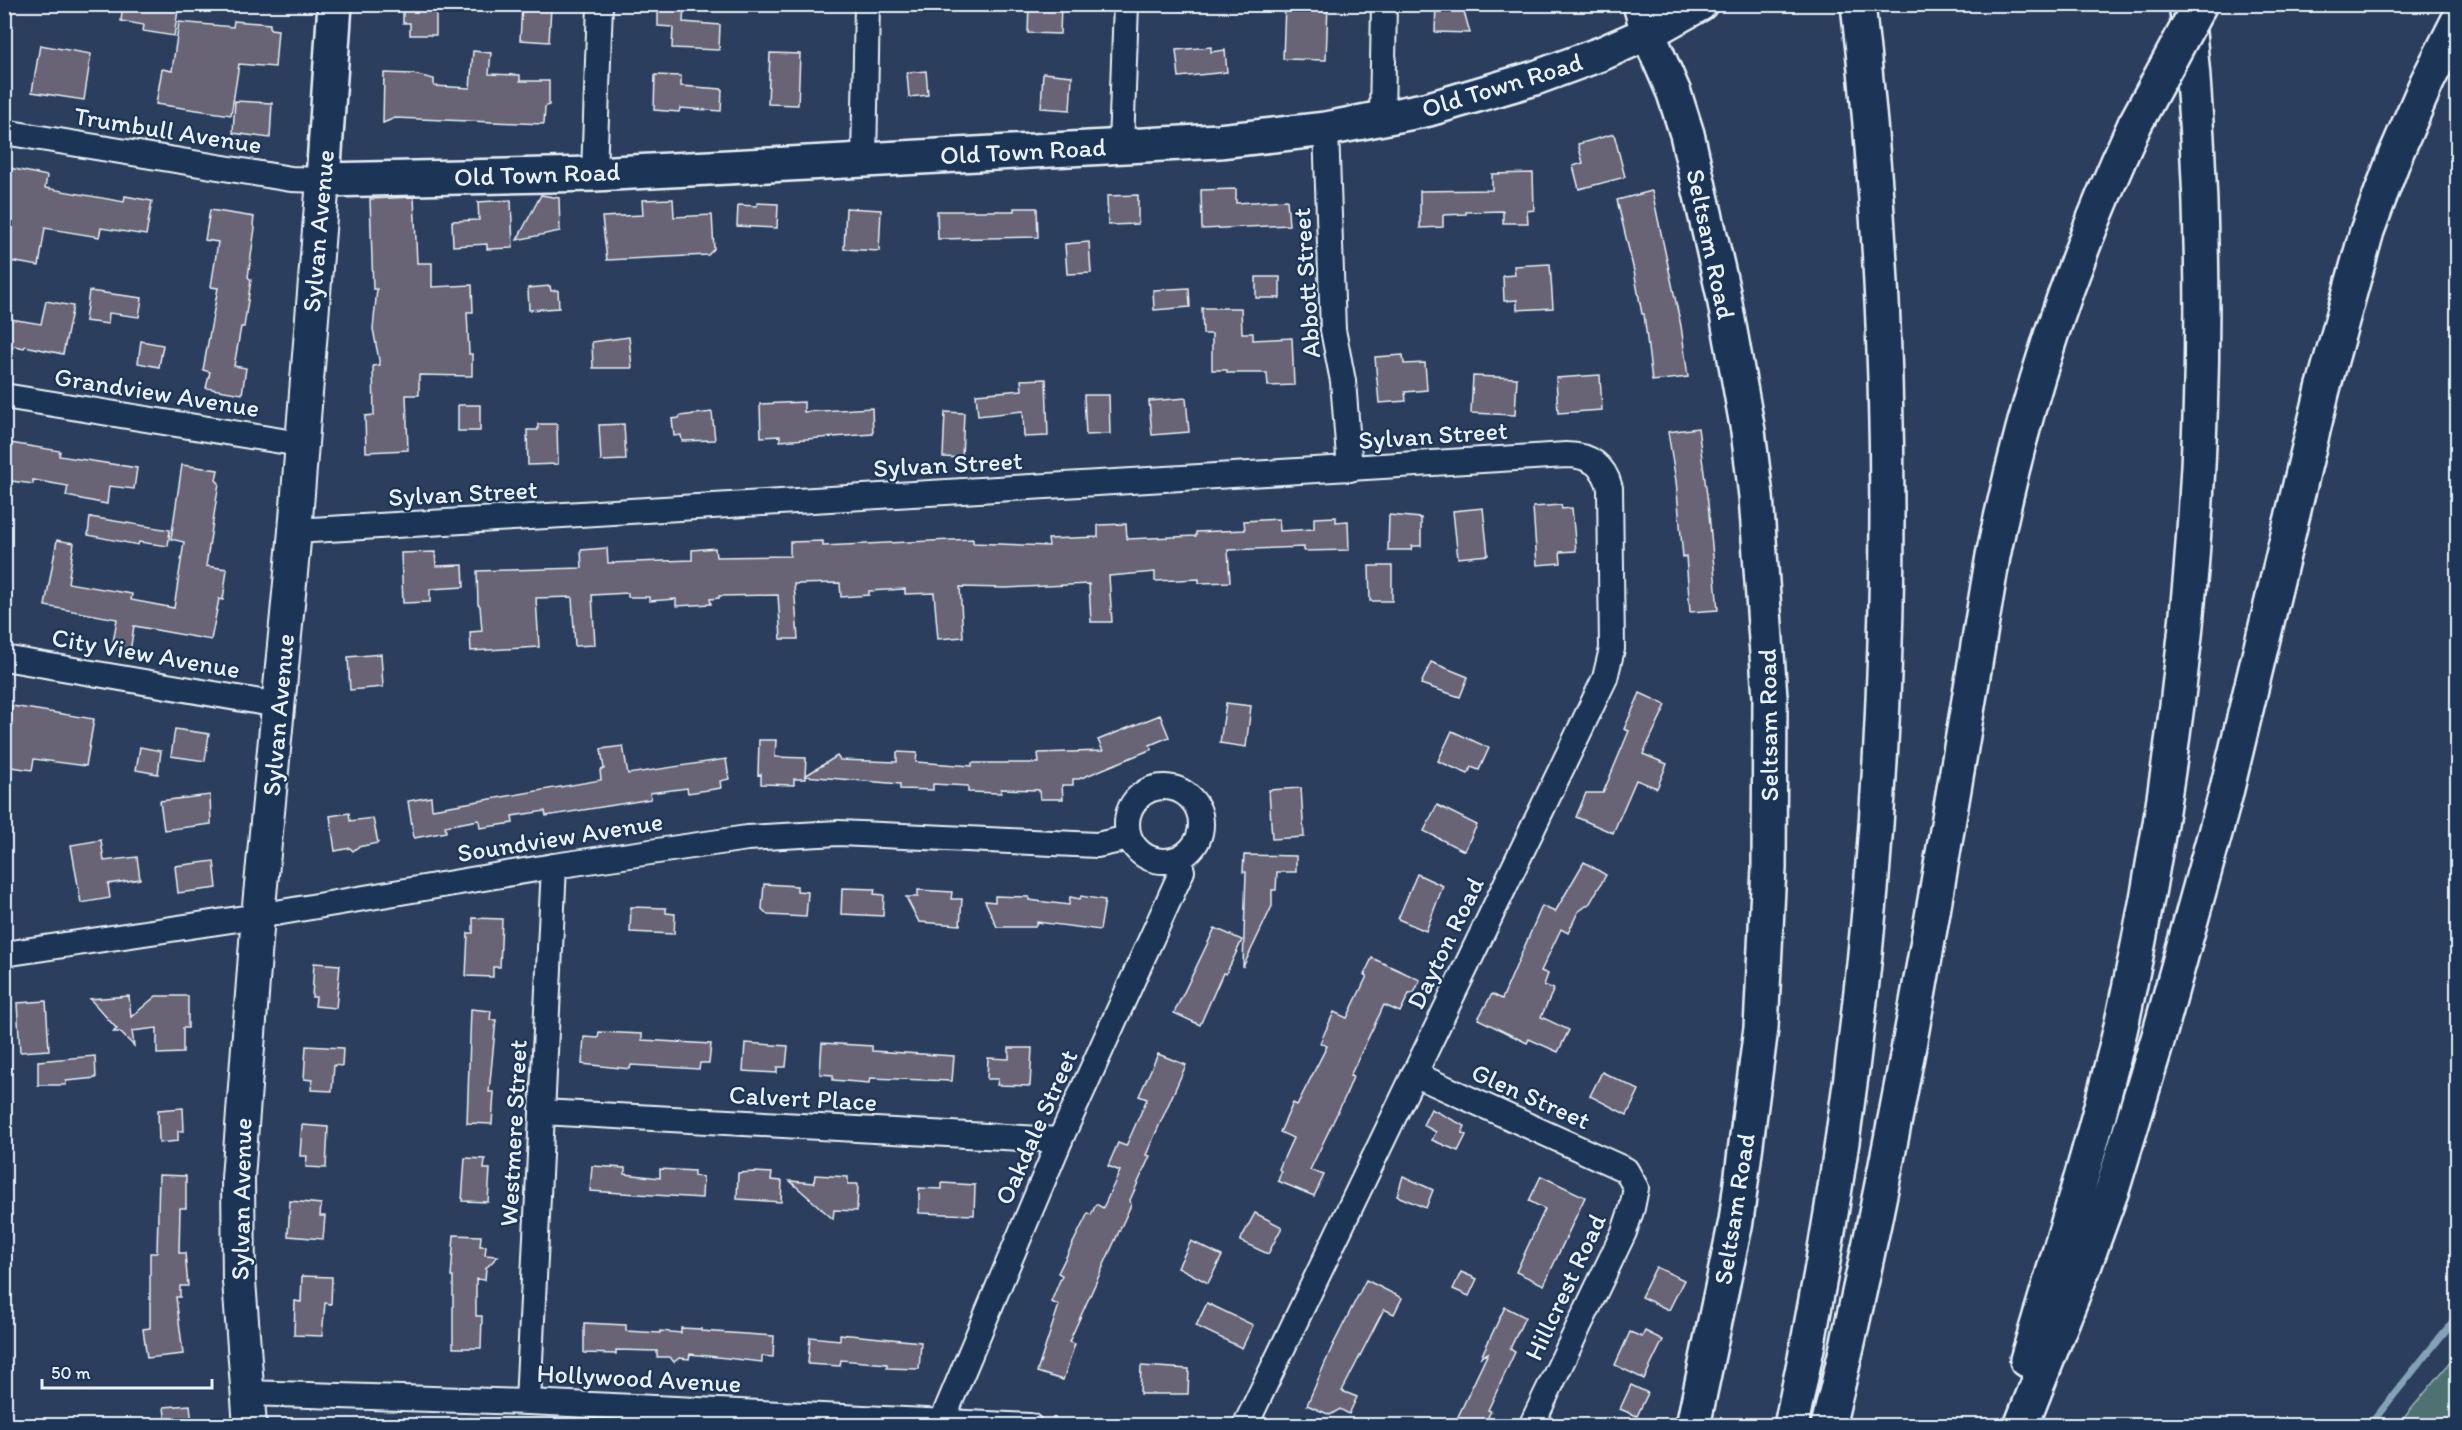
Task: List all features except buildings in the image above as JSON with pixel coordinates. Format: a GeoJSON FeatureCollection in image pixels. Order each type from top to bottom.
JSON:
{"type":"FeatureCollection","features":[{"type":"Feature","properties":{"kind":"main road","name":"Sylvan Avenue"},"geometry":{"type":"LineString","coordinates":[[322,180],[335,4]]}},
{"type":"Feature","properties":{"kind":"main road","name":"Old Town Road"},"geometry":{"type":"LineString","coordinates":[[322,180],[594,174],[1219,141],[1326,129],[1430,109],[1535,78],[1603,53],[1644,19],[1700,4]]}},
{"type":"Feature","properties":{"kind":"main road"},"geometry":{"type":"LineString","coordinates":[[1791,1425],[1817,1293],[1849,1091],[1870,887],[1881,724],[1885,552],[1882,342],[1875,190],[1858,4]]}},
{"type":"Feature","properties":{"kind":"main road"},"geometry":{"type":"LineString","coordinates":[[2008,1425],[2087,1158],[2121,1024],[2153,866],[2178,706],[2194,552],[2203,323],[2199,169],[2187,4]]}},
{"type":"Feature","properties":{"kind":"main road"},"geometry":{"type":"LineString","coordinates":[[1828,1425],[1853,1322],[1900,1095],[1992,556],[2009,475],[2056,316],[2085,238],[2135,124],[2200,4]]}},
{"type":"Feature","properties":{"kind":"main road","name":"Seltsam Road"},"geometry":{"type":"LineString","coordinates":[[1644,19],[1674,93],[1686,134],[1723,292],[1748,431],[1756,496],[1770,697],[1769,868],[1761,1028],[1736,1221],[1693,1425]]}},
{"type":"Feature","properties":{"kind":"main road"},"geometry":{"type":"LineString","coordinates":[[2021,1425],[2080,1278],[2109,1197],[2160,1032],[2225,797],[2323,389],[2367,231],[2399,145],[2457,21]]}},
{"type":"Feature","properties":{"kind":"street"},"geometry":{"type":"LineString","coordinates":[[594,174],[600,4]]}},
{"type":"Feature","properties":{"kind":"street"},"geometry":{"type":"LineString","coordinates":[[864,160],[867,4]]}},
{"type":"Feature","properties":{"kind":"street"},"geometry":{"type":"LineString","coordinates":[[1121,146],[1126,4]]}},
{"type":"Feature","properties":{"kind":"street"},"geometry":{"type":"LineString","coordinates":[[1382,119],[1384,4]]}},
{"type":"Feature","properties":{"kind":"street","name":"Abbott Street"},"geometry":{"type":"LineString","coordinates":[[1326,129],[1333,330],[1343,381],[1350,469]]}},
{"type":"Feature","properties":{"kind":"street","name":"Trumbull Avenue"},"geometry":{"type":"LineString","coordinates":[[4,132],[291,179],[322,180]]}},
{"type":"Feature","properties":{"kind":"street","name":"Sylvan Avenue"},"geometry":{"type":"LineString","coordinates":[[250,1425],[238,1281],[238,1178],[258,916],[295,531],[322,180]]}},
{"type":"Feature","properties":{"kind":"street","name":"Grandview Avenue"},"geometry":{"type":"LineString","coordinates":[[4,396],[300,444]]}},
{"type":"Feature","properties":{"kind":"street","name":"Sylvan Street"},"geometry":{"type":"LineString","coordinates":[[295,531],[1350,469],[1566,454],[1591,459],[1601,467]]}},
{"type":"Feature","properties":{"kind":"street","name":"Dayton Road"},"geometry":{"type":"LineString","coordinates":[[1245,1425],[1605,678],[1612,649],[1610,488],[1601,467]]}},
{"type":"Feature","properties":{"kind":"street","name":"City View Avenue"},"geometry":{"type":"LineString","coordinates":[[4,658],[278,705]]}},
{"type":"Feature","properties":{"kind":"street"},"geometry":{"type":"LineString","coordinates":[[1163,787],[1186,794],[1194,802],[1201,823],[1200,834],[1195,844],[1178,859],[1155,860],[1135,848],[1129,838],[1126,826],[1127,815],[1132,804],[1140,795],[1151,789],[1163,787]]}},
{"type":"Feature","properties":{"kind":"street","name":"Soundview Avenue"},"geometry":{"type":"LineString","coordinates":[[4,954],[258,916],[554,866],[758,837],[838,833],[1097,845],[1129,838]]}},
{"type":"Feature","properties":{"kind":"street","name":"Oakdale Street"},"geometry":{"type":"LineString","coordinates":[[942,1421],[1060,1140],[1182,872],[1178,859]]}},
{"type":"Feature","properties":{"kind":"street","name":"Westmere Street"},"geometry":{"type":"LineString","coordinates":[[528,1402],[554,866]]}},
{"type":"Feature","properties":{"kind":"street","name":"Glen Street"},"geometry":{"type":"LineString","coordinates":[[1414,1074],[1626,1170]]}},
{"type":"Feature","properties":{"kind":"street","name":"Calvert Place"},"geometry":{"type":"LineString","coordinates":[[542,1112],[1060,1140]]}},
{"type":"Feature","properties":{"kind":"street","name":"Hillcrest Road"},"geometry":{"type":"LineString","coordinates":[[1531,1425],[1624,1232],[1636,1188],[1626,1170]]}},
{"type":"Feature","properties":{"kind":"street","name":"Hollywood Avenue"},"geometry":{"type":"LineString","coordinates":[[246,1393],[528,1402],[1030,1425]]}},
{"type":"Feature","properties":{"kind":"green space"},"geometry":{"type":"Polygon","coordinates":[[[2457,1354],[2457,1425],[2398,1425],[2457,1354]]]}},
{"type":"Feature","properties":{"kind":"waterway"},"geometry":{"type":"LineString","coordinates":[[2369,1426],[2458,1315]]}}]}
